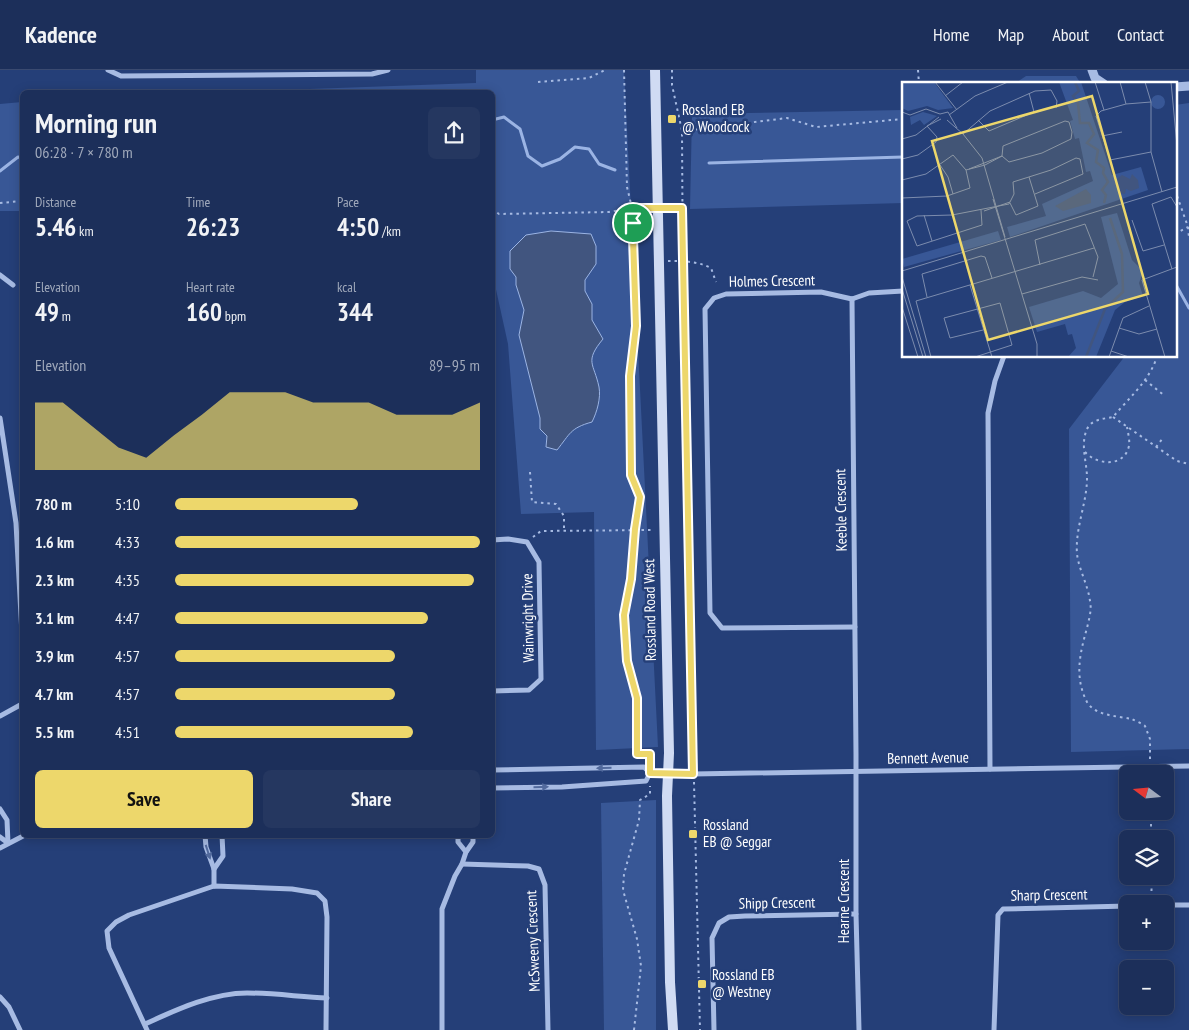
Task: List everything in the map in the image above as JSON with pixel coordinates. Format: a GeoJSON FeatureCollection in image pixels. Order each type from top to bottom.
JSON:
{"type":"FeatureCollection","features":[{"type":"Feature","properties":{"kind":"main road","name":"Rossland Road West"},"geometry":{"type":"LineString","coordinates":[[655,70],[669,753],[670,982],[673,1030]]}},
{"type":"Feature","properties":{"kind":"street"},"geometry":{"type":"LineString","coordinates":[[108,70],[121,76],[239,73],[372,74],[388,70]]}},
{"type":"Feature","properties":{"kind":"street"},"geometry":{"type":"LineString","coordinates":[[1092,70],[1095,78],[1101,82]]}},
{"type":"Feature","properties":{"kind":"street"},"geometry":{"type":"LineString","coordinates":[[1176,87],[1189,86]]}},
{"type":"Feature","properties":{"kind":"street"},"geometry":{"type":"LineString","coordinates":[[0,275],[13,285]]}},
{"type":"Feature","properties":{"kind":"street"},"geometry":{"type":"LineString","coordinates":[[852,299],[869,294],[902,291]]}},
{"type":"Feature","properties":{"kind":"street","name":"Holmes Crescent"},"geometry":{"type":"LineString","coordinates":[[852,299],[821,292],[726,294],[714,298],[705,309],[710,613],[722,628],[855,628]]}},
{"type":"Feature","properties":{"kind":"street","name":"Keeble Crescent"},"geometry":{"type":"LineString","coordinates":[[852,299],[856,772]]}},
{"type":"Feature","properties":{"kind":"street"},"geometry":{"type":"LineString","coordinates":[[990,769],[988,413],[995,380],[1003,358]]}},
{"type":"Feature","properties":{"kind":"street"},"geometry":{"type":"LineString","coordinates":[[0,418],[16,523],[20,607]]}},
{"type":"Feature","properties":{"kind":"street"},"geometry":{"type":"LineString","coordinates":[[495,540],[527,542]]}},
{"type":"Feature","properties":{"kind":"street","name":"Wainwright Drive"},"geometry":{"type":"LineString","coordinates":[[495,691],[529,690],[541,679],[539,562],[527,542]]}},
{"type":"Feature","properties":{"kind":"street"},"geometry":{"type":"LineString","coordinates":[[0,716],[20,705]]}},
{"type":"Feature","properties":{"kind":"street","name":"Bennett Avenue"},"geometry":{"type":"LineString","coordinates":[[1174,766],[1189,766]]}},
{"type":"Feature","properties":{"kind":"street","name":"Bennett Avenue"},"geometry":{"type":"LineString","coordinates":[[495,770],[644,767],[650,773],[693,774],[1119,767]]}},
{"type":"Feature","properties":{"kind":"street","name":"Hearne Crescent"},"geometry":{"type":"LineString","coordinates":[[856,772],[858,1030]]}},
{"type":"Feature","properties":{"kind":"street"},"geometry":{"type":"LineString","coordinates":[[495,788],[562,787],[646,781],[650,773]]}},
{"type":"Feature","properties":{"kind":"street"},"geometry":{"type":"LineString","coordinates":[[0,809],[6,820],[8,843]]}},
{"type":"Feature","properties":{"kind":"street"},"geometry":{"type":"LineString","coordinates":[[0,848],[20,837]]}},
{"type":"Feature","properties":{"kind":"street"},"geometry":{"type":"LineString","coordinates":[[0,838],[8,843]]}},
{"type":"Feature","properties":{"kind":"street"},"geometry":{"type":"LineString","coordinates":[[205,838],[206,847],[214,869],[214,886]]}},
{"type":"Feature","properties":{"kind":"street"},"geometry":{"type":"LineString","coordinates":[[214,869],[223,856],[222,838]]}},
{"type":"Feature","properties":{"kind":"street"},"geometry":{"type":"LineString","coordinates":[[458,838],[458,842],[466,852]]}},
{"type":"Feature","properties":{"kind":"street"},"geometry":{"type":"LineString","coordinates":[[442,1030],[442,909],[466,852],[473,842],[473,838]]}},
{"type":"Feature","properties":{"kind":"street","name":"McSweeny Crescent"},"geometry":{"type":"LineString","coordinates":[[462,864],[528,866],[539,870],[545,885],[548,1030]]}},
{"type":"Feature","properties":{"kind":"street"},"geometry":{"type":"LineString","coordinates":[[326,1030],[327,998],[327,917],[325,901],[317,893],[292,889],[214,886],[129,915],[116,922],[107,930],[108,948],[146,1027],[197,1003],[221,996],[246,993],[327,998]]}},
{"type":"Feature","properties":{"kind":"street"},"geometry":{"type":"LineString","coordinates":[[1174,906],[1189,905]]}},
{"type":"Feature","properties":{"kind":"street","name":"Sharp Crescent"},"geometry":{"type":"LineString","coordinates":[[994,1030],[998,915],[1003,909],[1119,906]]}},
{"type":"Feature","properties":{"kind":"street","name":"Shipp Crescent"},"geometry":{"type":"LineString","coordinates":[[714,1030],[712,938],[719,923],[729,917],[856,914]]}},
{"type":"Feature","properties":{"kind":"street"},"geometry":{"type":"LineString","coordinates":[[0,997],[9,1007],[20,1030]]}},
{"type":"Feature","properties":{"kind":"path"},"geometry":{"type":"LineString","coordinates":[[538,82],[589,78],[605,70]]}},
{"type":"Feature","properties":{"kind":"path"},"geometry":{"type":"LineString","coordinates":[[624,70],[627,187],[632,208],[636,326],[630,376],[631,475],[640,497],[631,579],[624,615],[624,639],[627,661],[637,698],[637,754],[650,754],[650,794],[640,800],[639,820],[624,874],[623,890],[637,939],[641,966],[634,1030]]}},
{"type":"Feature","properties":{"kind":"path"},"geometry":{"type":"LineString","coordinates":[[672,70],[672,86],[682,131],[693,774],[700,1030]]}},
{"type":"Feature","properties":{"kind":"path"},"geometry":{"type":"LineString","coordinates":[[682,131],[786,118],[816,127],[902,119]]}},
{"type":"Feature","properties":{"kind":"path"},"geometry":{"type":"LineString","coordinates":[[1176,193],[1188,227],[1189,238]]}},
{"type":"Feature","properties":{"kind":"path"},"geometry":{"type":"LineString","coordinates":[[0,203],[20,201]]}},
{"type":"Feature","properties":{"kind":"path"},"geometry":{"type":"LineString","coordinates":[[495,211],[499,214],[609,212],[632,208],[682,208]]}},
{"type":"Feature","properties":{"kind":"path"},"geometry":{"type":"LineString","coordinates":[[1176,233],[1188,227]]}},
{"type":"Feature","properties":{"kind":"path"},"geometry":{"type":"LineString","coordinates":[[658,262],[683,261],[701,264],[710,268],[716,282]]}},
{"type":"Feature","properties":{"kind":"path"},"geometry":{"type":"LineString","coordinates":[[1150,765],[1150,740],[1145,726],[1134,720],[1103,714],[1088,704],[1080,680],[1079,656],[1090,614],[1090,602],[1077,553],[1078,531],[1087,478],[1083,443],[1088,428],[1097,420],[1113,417],[1144,380],[1155,364],[1156,358]]}},
{"type":"Feature","properties":{"kind":"path"},"geometry":{"type":"LineString","coordinates":[[1144,380],[1165,396]]}},
{"type":"Feature","properties":{"kind":"path"},"geometry":{"type":"LineString","coordinates":[[1113,417],[1177,461],[1189,464]]}},
{"type":"Feature","properties":{"kind":"path"},"geometry":{"type":"LineString","coordinates":[[1084,452],[1098,462],[1107,464],[1119,460],[1126,454],[1130,445],[1127,427]]}},
{"type":"Feature","properties":{"kind":"path"},"geometry":{"type":"LineString","coordinates":[[1156,447],[1163,438]]}},
{"type":"Feature","properties":{"kind":"path"},"geometry":{"type":"LineString","coordinates":[[530,472],[532,502],[556,504],[564,516],[564,532]]}},
{"type":"Feature","properties":{"kind":"path"},"geometry":{"type":"LineString","coordinates":[[527,542],[541,531],[663,530]]}},
{"type":"Feature","properties":{"kind":"shaded area"},"geometry":{"type":"Polygon","coordinates":[[[476,70],[624,70],[658,747],[596,750],[594,512],[521,514],[508,344],[495,285],[495,90],[283,90],[476,83],[476,70]]]}},
{"type":"Feature","properties":{"kind":"shaded area"},"geometry":{"type":"Polygon","coordinates":[[[1026,76],[1076,76],[1080,82],[1017,82],[1026,76]]]}},
{"type":"Feature","properties":{"kind":"shaded area"},"geometry":{"type":"Polygon","coordinates":[[[20,102],[20,211],[0,211],[0,104],[20,102]]]}},
{"type":"Feature","properties":{"kind":"shaded area"},"geometry":{"type":"Polygon","coordinates":[[[1189,103],[1189,749],[1071,752],[1069,429],[1123,358],[1176,358],[1176,105],[1189,103]]]}},
{"type":"Feature","properties":{"kind":"shaded area"},"geometry":{"type":"Polygon","coordinates":[[[902,110],[902,203],[690,209],[692,114],[902,110]]]}},
{"type":"Feature","properties":{"kind":"shaded area"},"geometry":{"type":"Polygon","coordinates":[[[551,231],[591,234],[596,246],[596,264],[585,280],[585,291],[592,304],[592,320],[603,339],[592,358],[599,387],[598,405],[594,418],[592,422],[571,432],[557,450],[546,447],[547,436],[540,429],[540,418],[519,335],[524,310],[516,285],[516,277],[510,269],[510,251],[526,235],[551,231]]]}},
{"type":"Feature","properties":{"kind":"shaded area"},"geometry":{"type":"Polygon","coordinates":[[[656,800],[656,1030],[604,1030],[601,803],[656,800]]]}},
{"type":"Feature","properties":{"kind":"waterway"},"geometry":{"type":"LineString","coordinates":[[495,119],[504,117],[520,129],[528,156],[542,166],[560,159],[575,147],[589,149],[599,164],[615,170]]}},
{"type":"Feature","properties":{"kind":"waterway"},"geometry":{"type":"LineString","coordinates":[[0,171],[18,157],[20,158]]}},
{"type":"Feature","properties":{"kind":"waterway"},"geometry":{"type":"LineString","coordinates":[[709,163],[902,157]]}},
{"type":"Feature","properties":{"kind":"waterway"},"geometry":{"type":"LineString","coordinates":[[1176,285],[1189,308]]}},
{"type":"Feature","properties":{"kind":"place","name":"Rossland EB @ Woodcock"},"geometry":{"type":"Point","coordinates":[672,119]}},
{"type":"Feature","properties":{"kind":"place","name":"Rossland EB @ Seggar"},"geometry":{"type":"Point","coordinates":[693,834]}},
{"type":"Feature","properties":{"kind":"place","name":"Rossland EB @ Westney"},"geometry":{"type":"Point","coordinates":[702,984]}},
{"type":"Feature","properties":{"kind":"route"},"geometry":{"type":"LineString","coordinates":[[632,208],[682,208],[693,774],[650,773],[650,754],[637,754],[637,698],[627,661],[624,639],[624,615],[631,579],[640,497],[631,475],[630,376],[636,326],[633,223],[632,208]]}}]}
